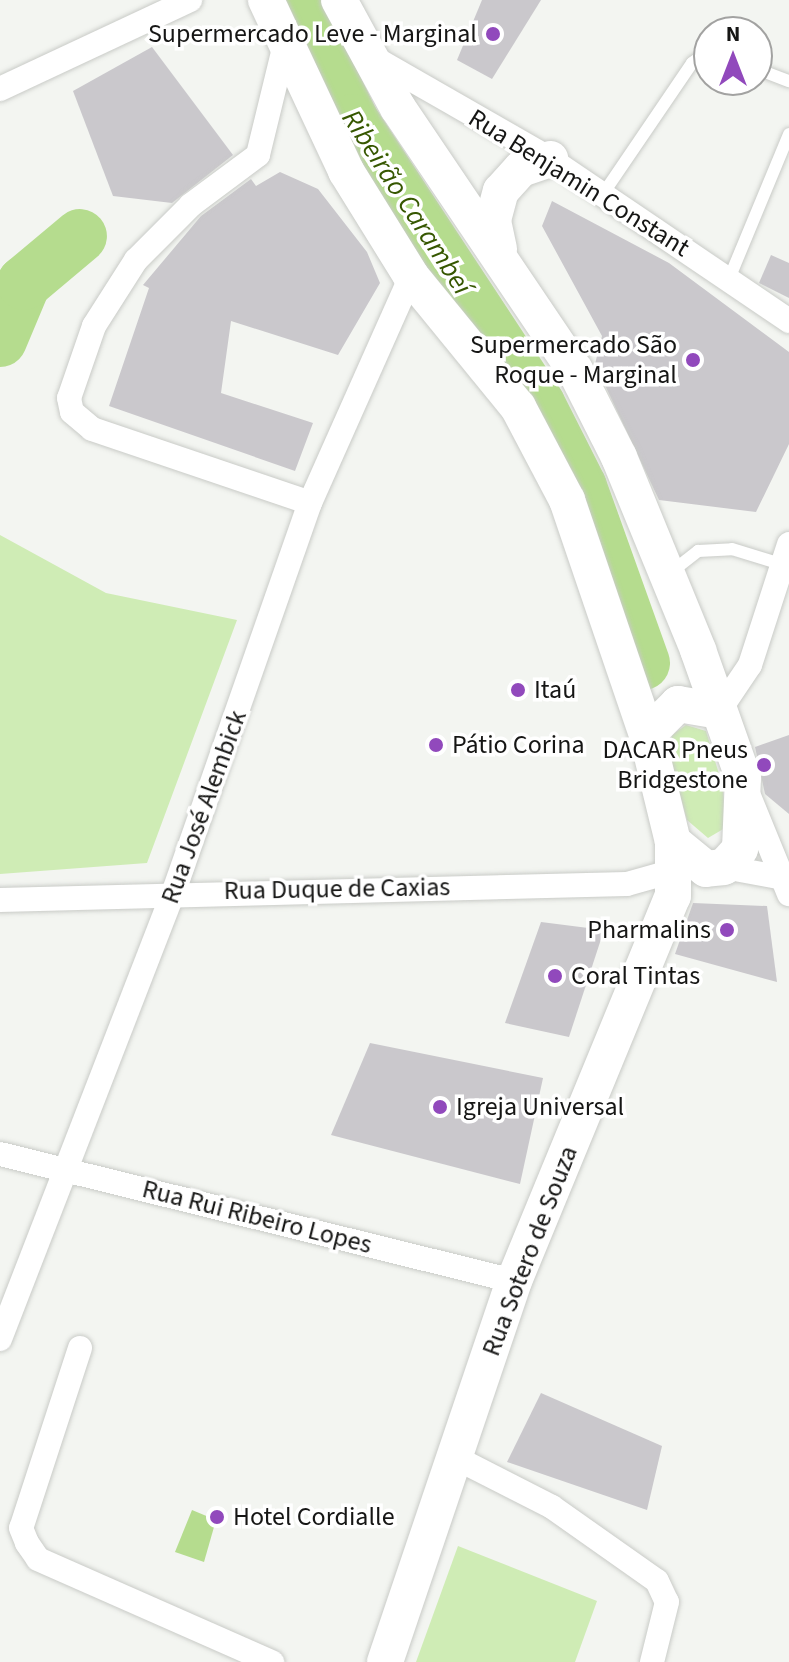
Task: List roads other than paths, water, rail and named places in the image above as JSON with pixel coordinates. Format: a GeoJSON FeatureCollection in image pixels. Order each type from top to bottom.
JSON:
{"type":"FeatureCollection","features":[{"type":"Feature","properties":{"kind":"main road"},"geometry":{"type":"LineString","coordinates":[[266,0],[346,171],[411,276],[518,407],[567,500],[690,869]]}},
{"type":"Feature","properties":{"kind":"main road","name":"Rua Sotero de Souza"},"geometry":{"type":"LineString","coordinates":[[339,0],[366,52],[499,249],[575,370],[668,575],[743,777],[743,839],[690,869],[514,1281],[386,1660]]}},
{"type":"Feature","properties":{"kind":"main road"},"geometry":{"type":"LineString","coordinates":[[499,249],[493,220],[501,191],[521,169],[550,159]]}},
{"type":"Feature","properties":{"kind":"main road"},"geometry":{"type":"LineString","coordinates":[[647,735],[678,704],[719,711]]}},
{"type":"Feature","properties":{"kind":"street"},"geometry":{"type":"LineString","coordinates":[[0,89],[190,0]]}},
{"type":"Feature","properties":{"kind":"street"},"geometry":{"type":"LineString","coordinates":[[285,44],[258,155],[191,205],[136,260],[94,326],[69,398],[72,412],[92,429],[310,503]]}},
{"type":"Feature","properties":{"kind":"street","name":"Rua Benjamin Constant"},"geometry":{"type":"LineString","coordinates":[[366,52],[550,159],[789,321]]}},
{"type":"Feature","properties":{"kind":"street","name":"Rua José Alembick"},"geometry":{"type":"LineString","coordinates":[[0,1339],[70,1171],[174,891],[310,503],[411,276]]}},
{"type":"Feature","properties":{"kind":"street"},"geometry":{"type":"LineString","coordinates":[[719,711],[750,665],[784,563]]}},
{"type":"Feature","properties":{"kind":"street","name":"Rua Duque de Caxias"},"geometry":{"type":"LineString","coordinates":[[743,777],[788,884]]}},
{"type":"Feature","properties":{"kind":"street","name":"Rua Duque de Caxias"},"geometry":{"type":"LineString","coordinates":[[0,900],[174,891],[627,884],[690,869],[788,884]]}},
{"type":"Feature","properties":{"kind":"street","name":"Rua Rui Ribeiro Lopes"},"geometry":{"type":"LineString","coordinates":[[0,1154],[514,1281]]}},
{"type":"Feature","properties":{"kind":"street"},"geometry":{"type":"LineString","coordinates":[[80,1348],[21,1528],[27,1543],[38,1559],[272,1662]]}},
{"type":"Feature","properties":{"kind":"street"},"geometry":{"type":"LineString","coordinates":[[454,1457],[552,1507],[657,1581],[667,1602],[652,1662]]}},
{"type":"Feature","properties":{"kind":"lane"},"geometry":{"type":"LineString","coordinates":[[603,194],[693,62]]}},
{"type":"Feature","properties":{"kind":"lane"},"geometry":{"type":"LineString","coordinates":[[729,279],[789,134]]}},
{"type":"Feature","properties":{"kind":"lane"},"geometry":{"type":"LineString","coordinates":[[668,575],[698,551],[732,549],[784,563]]}},
{"type":"Feature","properties":{"kind":"waterway","name":"Ribeirão Carambeí"},"geometry":{"type":"LineString","coordinates":[[293,0],[352,121],[538,404],[580,487],[643,663]]}},
{"type":"Feature","properties":{"kind":"waterway"},"geometry":{"type":"LineString","coordinates":[[0,340],[24,283],[80,236]]}},
{"type":"Feature","properties":{"kind":"place","name":"Supermercado Leve - Marginal"},"geometry":{"type":"Point","coordinates":[493,34]}},
{"type":"Feature","properties":{"kind":"place","name":"Supermercado São Roque - Marginal"},"geometry":{"type":"Point","coordinates":[693,360]}},
{"type":"Feature","properties":{"kind":"place","name":"Itaú"},"geometry":{"type":"Point","coordinates":[518,690]}},
{"type":"Feature","properties":{"kind":"place","name":"Pátio Corina"},"geometry":{"type":"Point","coordinates":[436,745]}},
{"type":"Feature","properties":{"kind":"place","name":"DACAR Pneus Bridgestone"},"geometry":{"type":"Point","coordinates":[764,765]}},
{"type":"Feature","properties":{"kind":"place","name":"Pharmalins"},"geometry":{"type":"Point","coordinates":[727,930]}},
{"type":"Feature","properties":{"kind":"place","name":"Coral Tintas"},"geometry":{"type":"Point","coordinates":[555,976]}},
{"type":"Feature","properties":{"kind":"place","name":"Igreja Universal"},"geometry":{"type":"Point","coordinates":[440,1107]}},
{"type":"Feature","properties":{"kind":"place","name":"Hotel Cordialle"},"geometry":{"type":"Point","coordinates":[217,1517]}}]}
